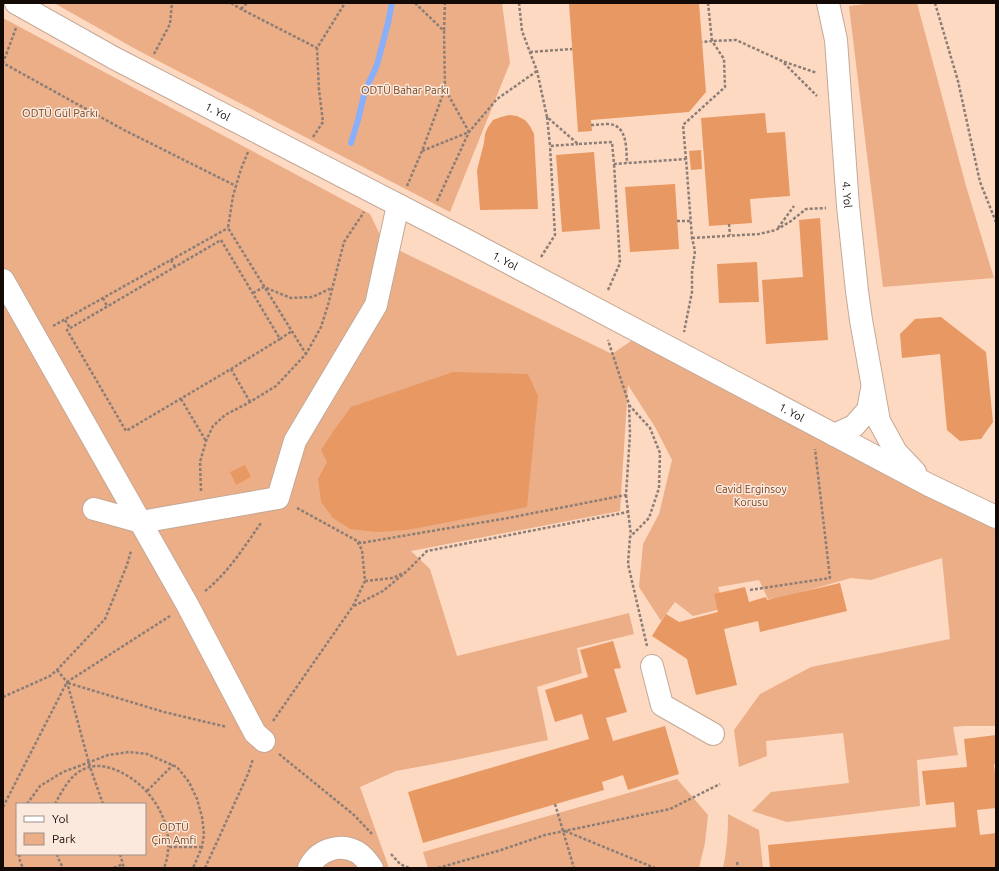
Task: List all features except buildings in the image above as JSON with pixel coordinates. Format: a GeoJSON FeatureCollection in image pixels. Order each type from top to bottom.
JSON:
{"type":"FeatureCollection","features":[{"type":"Feature","properties":{"kind":"street","name":"4. Yol"},"geometry":{"type":"LineString","coordinates":[[828,3],[836,40],[848,206],[861,320],[879,421],[896,452],[929,485]]}},
{"type":"Feature","properties":{"kind":"street","name":"1. Yol"},"geometry":{"type":"LineString","coordinates":[[20,5],[107,55],[428,220],[929,485],[996,517]]}},
{"type":"Feature","properties":{"kind":"street"},"geometry":{"type":"LineString","coordinates":[[94,509],[141,522],[278,498],[295,441],[376,305],[398,205]]}},
{"type":"Feature","properties":{"kind":"street"},"geometry":{"type":"LineString","coordinates":[[3,280],[141,522],[260,738]]}},
{"type":"Feature","properties":{"kind":"street","name":"4. Yol"},"geometry":{"type":"LineString","coordinates":[[834,435],[854,426],[868,410],[873,386]]}},
{"type":"Feature","properties":{"kind":"street"},"geometry":{"type":"LineString","coordinates":[[652,666],[662,705],[713,734]]}},
{"type":"Feature","properties":{"kind":"street"},"geometry":{"type":"LineString","coordinates":[[309,868],[316,857],[325,851],[336,848],[347,848],[357,852],[366,859],[372,868]]}},
{"type":"Feature","properties":{"kind":"path"},"geometry":{"type":"LineString","coordinates":[[143,73],[170,24],[172,3]]}},
{"type":"Feature","properties":{"kind":"path"},"geometry":{"type":"LineString","coordinates":[[231,3],[317,48]]}},
{"type":"Feature","properties":{"kind":"path"},"geometry":{"type":"LineString","coordinates":[[240,9],[247,3]]}},
{"type":"Feature","properties":{"kind":"path"},"geometry":{"type":"LineString","coordinates":[[301,155],[323,122],[319,90],[317,48],[345,3]]}},
{"type":"Feature","properties":{"kind":"path"},"geometry":{"type":"LineString","coordinates":[[415,3],[444,31]]}},
{"type":"Feature","properties":{"kind":"path"},"geometry":{"type":"LineString","coordinates":[[398,205],[422,151],[445,89],[445,3]]}},
{"type":"Feature","properties":{"kind":"path"},"geometry":{"type":"LineString","coordinates":[[519,3],[522,31],[537,71],[547,117],[556,235],[530,274]]}},
{"type":"Feature","properties":{"kind":"path"},"geometry":{"type":"LineString","coordinates":[[684,335],[692,292],[692,272],[695,251],[690,220],[683,125],[725,87],[724,59],[712,41],[708,3]]}},
{"type":"Feature","properties":{"kind":"path"},"geometry":{"type":"LineString","coordinates":[[935,3],[958,81],[980,182],[996,222]]}},
{"type":"Feature","properties":{"kind":"path"},"geometry":{"type":"LineString","coordinates":[[20,5],[3,64],[124,130],[236,186]]}},
{"type":"Feature","properties":{"kind":"path"},"geometry":{"type":"LineString","coordinates":[[702,42],[736,40],[782,61],[839,80]]}},
{"type":"Feature","properties":{"kind":"path"},"geometry":{"type":"LineString","coordinates":[[530,52],[572,49]]}},
{"type":"Feature","properties":{"kind":"path"},"geometry":{"type":"LineString","coordinates":[[782,61],[842,120]]}},
{"type":"Feature","properties":{"kind":"path"},"geometry":{"type":"LineString","coordinates":[[428,220],[469,132],[497,99],[537,71]]}},
{"type":"Feature","properties":{"kind":"path"},"geometry":{"type":"LineString","coordinates":[[445,89],[469,132]]}},
{"type":"Feature","properties":{"kind":"path"},"geometry":{"type":"LineString","coordinates":[[547,117],[578,144]]}},
{"type":"Feature","properties":{"kind":"path"},"geometry":{"type":"LineString","coordinates":[[592,125],[609,124],[617,127],[622,132],[625,138],[628,163]]}},
{"type":"Feature","properties":{"kind":"path"},"geometry":{"type":"LineString","coordinates":[[257,132],[240,169],[228,228],[306,354]]}},
{"type":"Feature","properties":{"kind":"path"},"geometry":{"type":"LineString","coordinates":[[422,151],[469,132]]}},
{"type":"Feature","properties":{"kind":"path"},"geometry":{"type":"LineString","coordinates":[[550,146],[612,142],[620,263],[598,311],[629,404],[630,434],[626,494],[632,536]]}},
{"type":"Feature","properties":{"kind":"path"},"geometry":{"type":"LineString","coordinates":[[614,164],[686,159]]}},
{"type":"Feature","properties":{"kind":"path"},"geometry":{"type":"LineString","coordinates":[[201,511],[200,462],[213,426],[225,415],[276,386],[306,354],[321,327],[344,242],[377,194]]}},
{"type":"Feature","properties":{"kind":"path"},"geometry":{"type":"LineString","coordinates":[[776,230],[794,206]]}},
{"type":"Feature","properties":{"kind":"path"},"geometry":{"type":"LineString","coordinates":[[692,238],[759,234],[776,230],[806,209],[848,206]]}},
{"type":"Feature","properties":{"kind":"path"},"geometry":{"type":"LineString","coordinates":[[677,221],[690,220]]}},
{"type":"Feature","properties":{"kind":"path"},"geometry":{"type":"LineString","coordinates":[[729,224],[730,235]]}},
{"type":"Feature","properties":{"kind":"path"},"geometry":{"type":"LineString","coordinates":[[35,336],[228,228]]}},
{"type":"Feature","properties":{"kind":"path"},"geometry":{"type":"LineString","coordinates":[[280,339],[220,240],[67,330],[126,431],[230,370],[280,339],[292,331]]}},
{"type":"Feature","properties":{"kind":"path"},"geometry":{"type":"LineString","coordinates":[[171,260],[174,267]]}},
{"type":"Feature","properties":{"kind":"path"},"geometry":{"type":"LineString","coordinates":[[264,287],[291,298],[312,297],[332,288]]}},
{"type":"Feature","properties":{"kind":"path"},"geometry":{"type":"LineString","coordinates":[[253,293],[264,287]]}},
{"type":"Feature","properties":{"kind":"path"},"geometry":{"type":"LineString","coordinates":[[102,298],[107,307]]}},
{"type":"Feature","properties":{"kind":"path"},"geometry":{"type":"LineString","coordinates":[[65,320],[70,328]]}},
{"type":"Feature","properties":{"kind":"path"},"geometry":{"type":"LineString","coordinates":[[230,370],[250,402]]}},
{"type":"Feature","properties":{"kind":"path"},"geometry":{"type":"LineString","coordinates":[[181,399],[206,442]]}},
{"type":"Feature","properties":{"kind":"path"},"geometry":{"type":"LineString","coordinates":[[629,404],[650,428],[660,453],[659,488],[649,518],[630,537],[628,564],[652,666]]}},
{"type":"Feature","properties":{"kind":"path"},"geometry":{"type":"LineString","coordinates":[[750,590],[830,578],[812,423]]}},
{"type":"Feature","properties":{"kind":"path"},"geometry":{"type":"LineString","coordinates":[[278,498],[361,543],[508,518],[626,494]]}},
{"type":"Feature","properties":{"kind":"path"},"geometry":{"type":"LineString","coordinates":[[353,606],[383,591],[407,571],[427,551],[628,512]]}},
{"type":"Feature","properties":{"kind":"path"},"geometry":{"type":"LineString","coordinates":[[3,697],[50,676],[105,619],[127,565],[141,522]]}},
{"type":"Feature","properties":{"kind":"path"},"geometry":{"type":"LineString","coordinates":[[205,868],[248,774],[260,738],[353,606],[365,581],[362,550],[357,541]]}},
{"type":"Feature","properties":{"kind":"path"},"geometry":{"type":"LineString","coordinates":[[365,581],[393,578],[407,571]]}},
{"type":"Feature","properties":{"kind":"path"},"geometry":{"type":"LineString","coordinates":[[56,670],[67,682],[90,767],[104,803]]}},
{"type":"Feature","properties":{"kind":"path"},"geometry":{"type":"LineString","coordinates":[[67,682],[164,712],[260,738],[354,815],[367,829]]}},
{"type":"Feature","properties":{"kind":"path"},"geometry":{"type":"LineString","coordinates":[[3,807],[67,682]]}},
{"type":"Feature","properties":{"kind":"path"},"geometry":{"type":"LineString","coordinates":[[29,803],[40,786],[63,772],[108,755],[129,752],[147,754],[177,768],[189,782],[197,799],[204,834],[202,847],[193,868]]}},
{"type":"Feature","properties":{"kind":"path"},"geometry":{"type":"LineString","coordinates":[[56,803],[70,779],[83,769],[98,765],[119,771],[131,777],[147,791],[162,815],[168,833],[169,847],[164,868]]}},
{"type":"Feature","properties":{"kind":"path"},"geometry":{"type":"LineString","coordinates":[[147,791],[173,765]]}},
{"type":"Feature","properties":{"kind":"path"},"geometry":{"type":"LineString","coordinates":[[438,868],[501,850],[545,834],[670,809],[720,784]]}},
{"type":"Feature","properties":{"kind":"path"},"geometry":{"type":"LineString","coordinates":[[556,804],[574,868]]}},
{"type":"Feature","properties":{"kind":"path"},"geometry":{"type":"LineString","coordinates":[[564,831],[655,868]]}},
{"type":"Feature","properties":{"kind":"path"},"geometry":{"type":"LineString","coordinates":[[169,847],[202,847]]}},
{"type":"Feature","properties":{"kind":"path"},"geometry":{"type":"LineString","coordinates":[[19,855],[23,868]]}},
{"type":"Feature","properties":{"kind":"path"},"geometry":{"type":"LineString","coordinates":[[57,855],[63,868]]}},
{"type":"Feature","properties":{"kind":"path"},"geometry":{"type":"LineString","coordinates":[[120,855],[124,868]]}},
{"type":"Feature","properties":{"kind":"path"},"geometry":{"type":"LineString","coordinates":[[737,862],[738,868]]}},
{"type":"Feature","properties":{"kind":"path"},"geometry":{"type":"LineString","coordinates":[[114,868],[123,864]]}},
{"type":"Feature","properties":{"kind":"path"},"geometry":{"type":"LineString","coordinates":[[400,864],[402,868]]}},
{"type":"Feature","properties":{"kind":"shaded area"},"geometry":{"type":"Polygon","coordinates":[[[3,3],[996,3],[996,868],[3,868],[3,3]]]}},
{"type":"Feature","properties":{"kind":"green space","name":"ODTÜ Bahar Parkı"},"geometry":{"type":"Polygon","coordinates":[[[54,3],[502,3],[510,63],[450,212],[139,51],[54,3]]]}},
{"type":"Feature","properties":{"kind":"green space"},"geometry":{"type":"Polygon","coordinates":[[[874,3],[917,3],[966,186],[994,278],[883,287],[849,6],[874,3]]]}},
{"type":"Feature","properties":{"kind":"green space"},"geometry":{"type":"Polygon","coordinates":[[[3,18],[370,214],[384,243],[612,354],[634,339],[805,428],[879,471],[996,530],[996,726],[953,727],[958,755],[917,760],[920,806],[787,822],[752,811],[771,792],[849,783],[843,733],[766,741],[767,756],[739,767],[734,730],[760,694],[811,667],[950,639],[942,558],[871,580],[851,578],[781,598],[768,599],[759,580],[718,587],[725,608],[693,616],[675,602],[661,621],[639,587],[643,544],[659,514],[672,460],[655,427],[628,385],[620,511],[411,551],[430,569],[457,656],[629,613],[634,634],[577,648],[582,673],[537,687],[548,740],[396,771],[360,787],[389,868],[3,868],[3,18]]]}},
{"type":"Feature","properties":{"kind":"green space"},"geometry":{"type":"Polygon","coordinates":[[[677,779],[708,815],[705,843],[699,868],[428,868],[423,852],[677,779]]]}},
{"type":"Feature","properties":{"kind":"green space"},"geometry":{"type":"Polygon","coordinates":[[[728,814],[759,830],[763,868],[723,868],[727,841],[728,814]]]}},
{"type":"Feature","properties":{"kind":"waterway"},"geometry":{"type":"LineString","coordinates":[[351,143],[365,91],[377,65],[392,3]]}},
{"type":"Feature","properties":{"kind":"park label","name":"ODTÜ Gül Parkı"},"geometry":{"type":"Point","coordinates":[60,113]}},
{"type":"Feature","properties":{"kind":"park label","name":"Cavid Erginsoy Korusu"},"geometry":{"type":"Point","coordinates":[751,495]}},
{"type":"Feature","properties":{"kind":"park label","name":"ODTÜ Çim Amfi"},"geometry":{"type":"Point","coordinates":[174,833]}}]}
